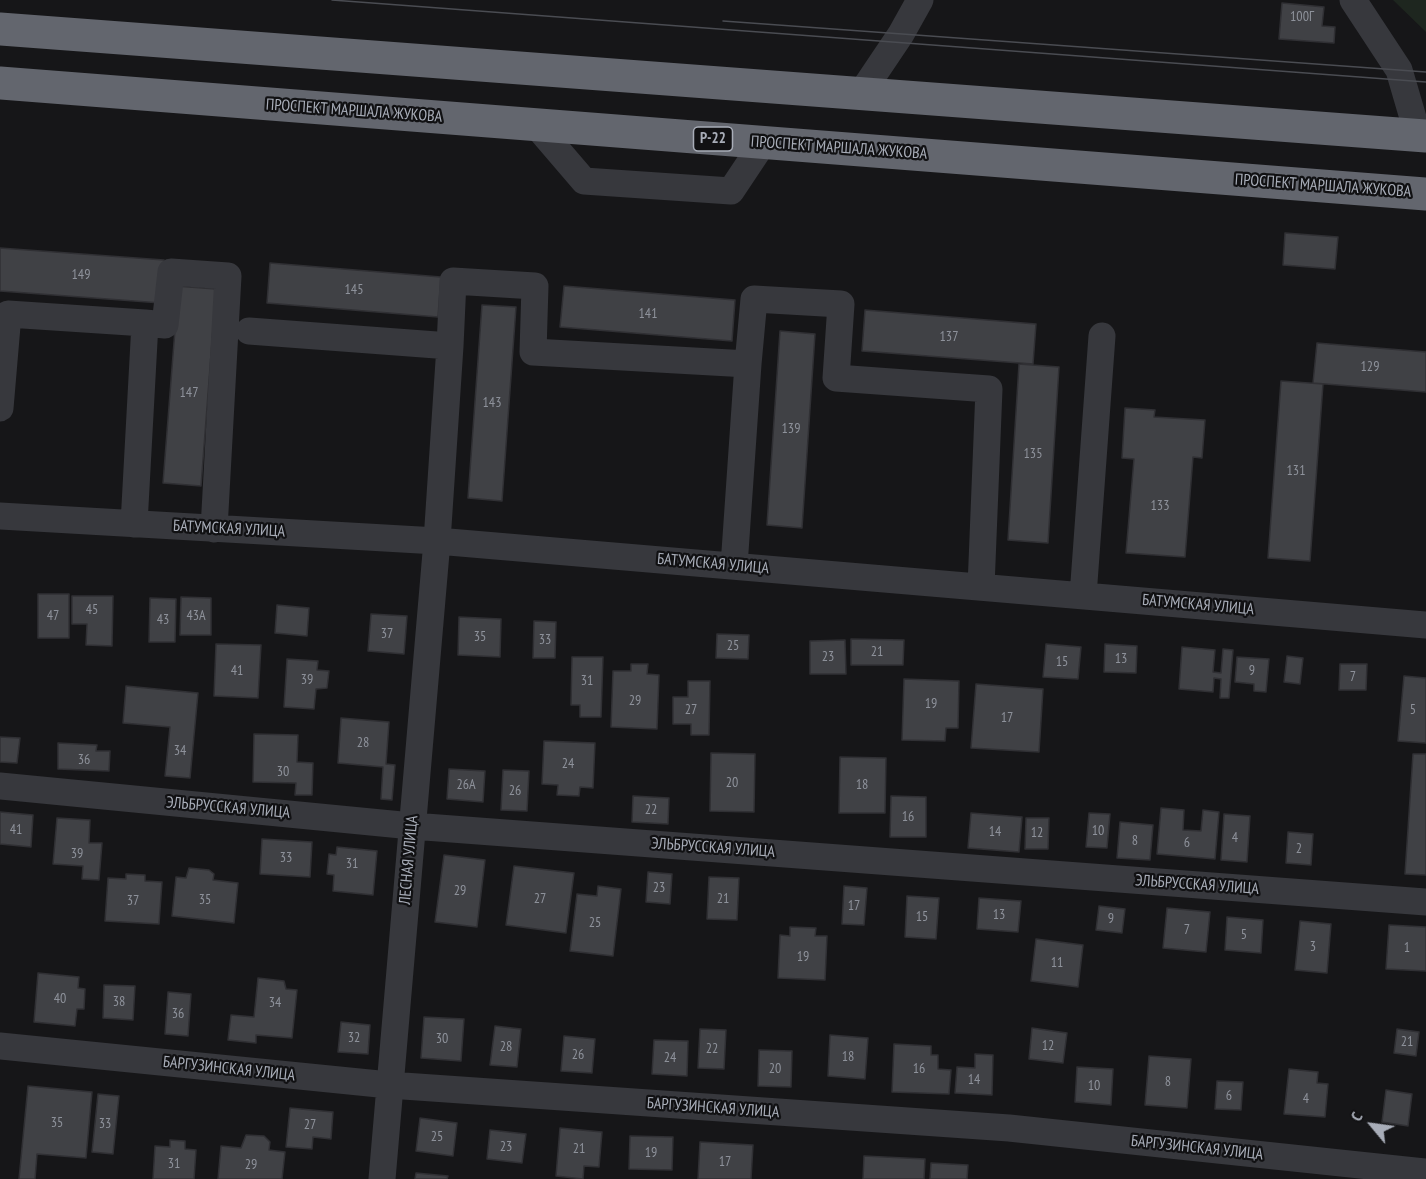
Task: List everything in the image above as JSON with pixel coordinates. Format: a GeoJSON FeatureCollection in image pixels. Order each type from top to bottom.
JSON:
{"type":"FeatureCollection","features":[{"type":"Feature","properties":{"kind":"highway"},"geometry":{"type":"LineString","coordinates":[[0,29],[1422,136]]}},
{"type":"Feature","properties":{"kind":"highway","name":"ПРОСПЕКТ МАРШАЛА ЖУКОВА"},"geometry":{"type":"LineString","coordinates":[[0,83],[1426,194]]}},
{"type":"Feature","properties":{"kind":"street"},"geometry":{"type":"LineString","coordinates":[[860,95],[901,34],[920,0]]}},
{"type":"Feature","properties":{"kind":"street"},"geometry":{"type":"LineString","coordinates":[[1353,0],[1399,70],[1422,136]]}},
{"type":"Feature","properties":{"kind":"street"},"geometry":{"type":"LineString","coordinates":[[536,125],[584,181],[731,191],[763,142]]}},
{"type":"Feature","properties":{"kind":"street"},"geometry":{"type":"LineString","coordinates":[[0,408],[8,314],[165,325],[171,272],[228,276],[214,529]]}},
{"type":"Feature","properties":{"kind":"street","name":"ЛЕСНАЯ УЛИЦА"},"geometry":{"type":"LineString","coordinates":[[382,1179],[388,1085],[437,541],[453,281],[535,286],[533,352],[748,364]]}},
{"type":"Feature","properties":{"kind":"street"},"geometry":{"type":"LineString","coordinates":[[734,566],[754,298],[841,304],[836,378],[989,389],[981,587]]}},
{"type":"Feature","properties":{"kind":"street"},"geometry":{"type":"LineString","coordinates":[[134,524],[145,323]]}},
{"type":"Feature","properties":{"kind":"street"},"geometry":{"type":"LineString","coordinates":[[249,331],[450,346]]}},
{"type":"Feature","properties":{"kind":"street"},"geometry":{"type":"LineString","coordinates":[[1083,596],[1102,336]]}},
{"type":"Feature","properties":{"kind":"street","name":"БАТУМСКАЯ УЛИЦА"},"geometry":{"type":"LineString","coordinates":[[0,516],[437,541],[1426,625]]}},
{"type":"Feature","properties":{"kind":"street","name":"ЭЛЬБРУССКАЯ УЛИЦА"},"geometry":{"type":"LineString","coordinates":[[0,786],[412,825],[1426,902]]}},
{"type":"Feature","properties":{"kind":"street","name":"БАРГУЗИНСКАЯ УЛИЦА"},"geometry":{"type":"LineString","coordinates":[[0,1046],[388,1085],[1009,1128],[1426,1172]]}},
{"type":"Feature","properties":{"kind":"shaded area"},"geometry":{"type":"Polygon","coordinates":[[[1393,0],[1426,0],[1426,32],[1393,0]]]}},
{"type":"Feature","properties":{"kind":"building"},"geometry":{"type":"Polygon","coordinates":[[[1282,3],[1324,7],[1322,26],[1335,27],[1334,43],[1279,39],[1282,3]]]}},
{"type":"Feature","properties":{"kind":"building"},"geometry":{"type":"Polygon","coordinates":[[[1285,233],[1338,237],[1335,269],[1283,265],[1285,233]]]}},
{"type":"Feature","properties":{"kind":"building"},"geometry":{"type":"Polygon","coordinates":[[[0,248],[164,260],[161,303],[0,291],[0,248]]]}},
{"type":"Feature","properties":{"kind":"building"},"geometry":{"type":"Polygon","coordinates":[[[270,263],[441,277],[438,317],[267,303],[270,263]]]}},
{"type":"Feature","properties":{"kind":"building"},"geometry":{"type":"Polygon","coordinates":[[[162,285],[216,289],[201,486],[163,483],[177,304],[162,285]]]}},
{"type":"Feature","properties":{"kind":"building"},"geometry":{"type":"Polygon","coordinates":[[[564,286],[735,300],[732,341],[560,327],[564,286]]]}},
{"type":"Feature","properties":{"kind":"building"},"geometry":{"type":"Polygon","coordinates":[[[482,305],[516,307],[502,501],[468,498],[482,305]]]}},
{"type":"Feature","properties":{"kind":"building"},"geometry":{"type":"Polygon","coordinates":[[[865,310],[1036,324],[1033,364],[862,351],[865,310]]]}},
{"type":"Feature","properties":{"kind":"building"},"geometry":{"type":"Polygon","coordinates":[[[780,331],[815,334],[802,528],[767,525],[780,331]]]}},
{"type":"Feature","properties":{"kind":"building"},"geometry":{"type":"Polygon","coordinates":[[[1317,343],[1426,352],[1426,392],[1313,383],[1317,343]]]}},
{"type":"Feature","properties":{"kind":"building"},"geometry":{"type":"Polygon","coordinates":[[[1019,364],[1059,367],[1048,543],[1008,540],[1019,364]]]}},
{"type":"Feature","properties":{"kind":"building"},"geometry":{"type":"Polygon","coordinates":[[[1281,381],[1323,384],[1310,561],[1268,558],[1281,381]]]}},
{"type":"Feature","properties":{"kind":"building"},"geometry":{"type":"Polygon","coordinates":[[[1125,408],[1155,410],[1154,417],[1205,420],[1202,458],[1193,457],[1185,557],[1126,553],[1134,459],[1122,458],[1125,408]]]}},
{"type":"Feature","properties":{"kind":"building"},"geometry":{"type":"Polygon","coordinates":[[[38,594],[69,594],[69,638],[38,638],[38,594]]]}},
{"type":"Feature","properties":{"kind":"building"},"geometry":{"type":"Polygon","coordinates":[[[72,596],[113,596],[112,646],[86,645],[87,624],[72,624],[72,596]]]}},
{"type":"Feature","properties":{"kind":"building"},"geometry":{"type":"Polygon","coordinates":[[[181,597],[211,598],[211,635],[180,635],[181,597]]]}},
{"type":"Feature","properties":{"kind":"building"},"geometry":{"type":"Polygon","coordinates":[[[150,598],[176,599],[175,642],[149,642],[150,598]]]}},
{"type":"Feature","properties":{"kind":"building"},"geometry":{"type":"Polygon","coordinates":[[[277,605],[309,608],[307,636],[275,633],[277,605]]]}},
{"type":"Feature","properties":{"kind":"building"},"geometry":{"type":"Polygon","coordinates":[[[371,614],[407,616],[404,654],[368,651],[371,614]]]}},
{"type":"Feature","properties":{"kind":"building"},"geometry":{"type":"Polygon","coordinates":[[[459,617],[501,619],[500,657],[458,655],[459,617]]]}},
{"type":"Feature","properties":{"kind":"building"},"geometry":{"type":"Polygon","coordinates":[[[534,621],[556,622],[555,658],[533,658],[534,621]]]}},
{"type":"Feature","properties":{"kind":"building"},"geometry":{"type":"Polygon","coordinates":[[[717,634],[749,635],[748,659],[716,658],[717,634]]]}},
{"type":"Feature","properties":{"kind":"building"},"geometry":{"type":"Polygon","coordinates":[[[851,639],[904,640],[903,665],[851,665],[851,639]]]}},
{"type":"Feature","properties":{"kind":"building"},"geometry":{"type":"Polygon","coordinates":[[[845,640],[846,674],[810,674],[810,641],[845,640]]]}},
{"type":"Feature","properties":{"kind":"building"},"geometry":{"type":"Polygon","coordinates":[[[216,644],[261,645],[258,698],[214,696],[216,644]]]}},
{"type":"Feature","properties":{"kind":"building"},"geometry":{"type":"Polygon","coordinates":[[[1046,644],[1081,647],[1078,679],[1043,677],[1046,644]]]}},
{"type":"Feature","properties":{"kind":"building"},"geometry":{"type":"Polygon","coordinates":[[[1105,644],[1137,646],[1136,673],[1104,672],[1105,644]]]}},
{"type":"Feature","properties":{"kind":"building"},"geometry":{"type":"Polygon","coordinates":[[[1182,647],[1215,650],[1213,672],[1221,673],[1223,649],[1233,650],[1229,698],[1220,698],[1221,679],[1214,678],[1213,692],[1179,689],[1182,647]]]}},
{"type":"Feature","properties":{"kind":"building"},"geometry":{"type":"Polygon","coordinates":[[[1287,656],[1303,658],[1300,684],[1284,682],[1287,656]]]}},
{"type":"Feature","properties":{"kind":"building"},"geometry":{"type":"Polygon","coordinates":[[[572,657],[603,657],[601,717],[580,717],[580,705],[571,705],[572,657]]]}},
{"type":"Feature","properties":{"kind":"building"},"geometry":{"type":"Polygon","coordinates":[[[1237,657],[1269,659],[1266,692],[1254,691],[1254,684],[1235,682],[1237,657]]]}},
{"type":"Feature","properties":{"kind":"building"},"geometry":{"type":"Polygon","coordinates":[[[287,659],[318,661],[317,670],[329,671],[327,688],[316,689],[314,709],[284,707],[287,659]]]}},
{"type":"Feature","properties":{"kind":"building"},"geometry":{"type":"Polygon","coordinates":[[[631,664],[648,664],[647,674],[659,675],[657,729],[611,727],[613,671],[631,671],[631,664]]]}},
{"type":"Feature","properties":{"kind":"building"},"geometry":{"type":"Polygon","coordinates":[[[1340,664],[1367,664],[1366,690],[1339,690],[1340,664]]]}},
{"type":"Feature","properties":{"kind":"building"},"geometry":{"type":"Polygon","coordinates":[[[1404,676],[1426,678],[1426,743],[1398,741],[1404,676]]]}},
{"type":"Feature","properties":{"kind":"building"},"geometry":{"type":"Polygon","coordinates":[[[904,679],[959,681],[958,728],[946,728],[945,741],[902,740],[904,679]]]}},
{"type":"Feature","properties":{"kind":"building"},"geometry":{"type":"Polygon","coordinates":[[[688,681],[710,681],[709,735],[691,735],[691,724],[673,724],[673,697],[688,697],[688,681]]]}},
{"type":"Feature","properties":{"kind":"building"},"geometry":{"type":"Polygon","coordinates":[[[976,684],[1043,689],[1039,752],[971,748],[976,684]]]}},
{"type":"Feature","properties":{"kind":"building"},"geometry":{"type":"Polygon","coordinates":[[[126,686],[198,693],[190,778],[165,776],[170,727],[123,723],[126,686]]]}},
{"type":"Feature","properties":{"kind":"building"},"geometry":{"type":"Polygon","coordinates":[[[341,718],[389,722],[386,764],[395,765],[392,800],[381,799],[383,767],[338,763],[341,718]]]}},
{"type":"Feature","properties":{"kind":"building"},"geometry":{"type":"Polygon","coordinates":[[[254,734],[298,735],[297,762],[313,763],[312,795],[295,795],[296,783],[253,782],[254,734]]]}},
{"type":"Feature","properties":{"kind":"building"},"geometry":{"type":"Polygon","coordinates":[[[0,737],[20,738],[17,763],[0,762],[0,737]]]}},
{"type":"Feature","properties":{"kind":"building"},"geometry":{"type":"Polygon","coordinates":[[[544,741],[595,743],[593,788],[580,787],[579,796],[557,795],[558,785],[542,784],[544,741]]]}},
{"type":"Feature","properties":{"kind":"building"},"geometry":{"type":"Polygon","coordinates":[[[58,743],[97,745],[96,751],[110,751],[109,771],[58,769],[58,743]]]}},
{"type":"Feature","properties":{"kind":"building"},"geometry":{"type":"Polygon","coordinates":[[[711,753],[755,754],[754,812],[710,811],[711,753]]]}},
{"type":"Feature","properties":{"kind":"building"},"geometry":{"type":"Polygon","coordinates":[[[1413,754],[1426,754],[1426,875],[1405,874],[1413,754]]]}},
{"type":"Feature","properties":{"kind":"building"},"geometry":{"type":"Polygon","coordinates":[[[840,757],[886,758],[885,813],[839,813],[840,757]]]}},
{"type":"Feature","properties":{"kind":"building"},"geometry":{"type":"Polygon","coordinates":[[[449,769],[485,771],[483,802],[447,799],[449,769]]]}},
{"type":"Feature","properties":{"kind":"building"},"geometry":{"type":"Polygon","coordinates":[[[503,770],[529,771],[527,811],[501,810],[503,770]]]}},
{"type":"Feature","properties":{"kind":"building"},"geometry":{"type":"Polygon","coordinates":[[[633,796],[669,798],[668,824],[632,822],[633,796]]]}},
{"type":"Feature","properties":{"kind":"building"},"geometry":{"type":"Polygon","coordinates":[[[891,796],[926,797],[926,837],[890,837],[891,796]]]}},
{"type":"Feature","properties":{"kind":"building"},"geometry":{"type":"Polygon","coordinates":[[[1161,808],[1184,810],[1183,830],[1201,831],[1203,810],[1219,812],[1215,859],[1157,854],[1161,808]]]}},
{"type":"Feature","properties":{"kind":"building"},"geometry":{"type":"Polygon","coordinates":[[[0,812],[33,815],[31,847],[0,844],[0,812]]]}},
{"type":"Feature","properties":{"kind":"building"},"geometry":{"type":"Polygon","coordinates":[[[971,813],[1022,817],[1019,852],[968,848],[971,813]]]}},
{"type":"Feature","properties":{"kind":"building"},"geometry":{"type":"Polygon","coordinates":[[[1089,813],[1110,814],[1107,848],[1086,847],[1089,813]]]}},
{"type":"Feature","properties":{"kind":"building"},"geometry":{"type":"Polygon","coordinates":[[[1224,814],[1250,816],[1247,862],[1221,860],[1224,814]]]}},
{"type":"Feature","properties":{"kind":"building"},"geometry":{"type":"Polygon","coordinates":[[[57,818],[90,820],[89,843],[102,843],[99,880],[82,879],[83,866],[53,864],[57,818]]]}},
{"type":"Feature","properties":{"kind":"building"},"geometry":{"type":"Polygon","coordinates":[[[1026,818],[1049,818],[1048,849],[1025,849],[1026,818]]]}},
{"type":"Feature","properties":{"kind":"building"},"geometry":{"type":"Polygon","coordinates":[[[1120,822],[1153,825],[1150,860],[1117,858],[1120,822]]]}},
{"type":"Feature","properties":{"kind":"building"},"geometry":{"type":"Polygon","coordinates":[[[1288,832],[1313,834],[1311,865],[1286,863],[1288,832]]]}},
{"type":"Feature","properties":{"kind":"building"},"geometry":{"type":"Polygon","coordinates":[[[262,839],[312,842],[310,877],[260,874],[262,839]]]}},
{"type":"Feature","properties":{"kind":"building"},"geometry":{"type":"Polygon","coordinates":[[[337,847],[377,851],[373,895],[333,891],[334,875],[327,874],[329,854],[336,855],[337,847]]]}},
{"type":"Feature","properties":{"kind":"building"},"geometry":{"type":"Polygon","coordinates":[[[444,855],[485,860],[477,927],[435,922],[444,855]]]}},
{"type":"Feature","properties":{"kind":"building"},"geometry":{"type":"Polygon","coordinates":[[[514,866],[574,873],[566,933],[506,925],[514,866]]]}},
{"type":"Feature","properties":{"kind":"building"},"geometry":{"type":"Polygon","coordinates":[[[189,868],[209,870],[214,874],[213,880],[238,883],[234,923],[172,916],[176,877],[186,878],[189,868]]]}},
{"type":"Feature","properties":{"kind":"building"},"geometry":{"type":"Polygon","coordinates":[[[648,872],[672,874],[670,904],[646,902],[648,872]]]}},
{"type":"Feature","properties":{"kind":"building"},"geometry":{"type":"Polygon","coordinates":[[[126,874],[145,875],[145,881],[162,882],[159,924],[105,921],[108,878],[126,879],[126,874]]]}},
{"type":"Feature","properties":{"kind":"building"},"geometry":{"type":"Polygon","coordinates":[[[709,877],[739,878],[737,920],[707,919],[709,877]]]}},
{"type":"Feature","properties":{"kind":"building"},"geometry":{"type":"Polygon","coordinates":[[[598,886],[621,889],[613,956],[570,951],[577,894],[597,896],[598,886]]]}},
{"type":"Feature","properties":{"kind":"building"},"geometry":{"type":"Polygon","coordinates":[[[844,886],[867,888],[864,925],[842,924],[844,886]]]}},
{"type":"Feature","properties":{"kind":"building"},"geometry":{"type":"Polygon","coordinates":[[[907,896],[939,898],[936,939],[905,937],[907,896]]]}},
{"type":"Feature","properties":{"kind":"building"},"geometry":{"type":"Polygon","coordinates":[[[979,898],[1021,901],[1018,932],[977,929],[979,898]]]}},
{"type":"Feature","properties":{"kind":"building"},"geometry":{"type":"Polygon","coordinates":[[[1099,906],[1125,909],[1122,933],[1096,930],[1099,906]]]}},
{"type":"Feature","properties":{"kind":"building"},"geometry":{"type":"Polygon","coordinates":[[[1167,908],[1210,912],[1206,952],[1163,948],[1167,908]]]}},
{"type":"Feature","properties":{"kind":"building"},"geometry":{"type":"Polygon","coordinates":[[[1227,917],[1263,920],[1261,953],[1225,950],[1227,917]]]}},
{"type":"Feature","properties":{"kind":"building"},"geometry":{"type":"Polygon","coordinates":[[[1300,921],[1331,924],[1327,973],[1295,970],[1300,921]]]}},
{"type":"Feature","properties":{"kind":"building"},"geometry":{"type":"Polygon","coordinates":[[[1389,925],[1426,927],[1426,971],[1386,969],[1389,925]]]}},
{"type":"Feature","properties":{"kind":"building"},"geometry":{"type":"Polygon","coordinates":[[[790,927],[816,928],[815,936],[827,936],[825,980],[778,978],[780,935],[790,936],[790,927]]]}},
{"type":"Feature","properties":{"kind":"building"},"geometry":{"type":"Polygon","coordinates":[[[1036,939],[1083,945],[1078,987],[1031,981],[1036,939]]]}},
{"type":"Feature","properties":{"kind":"building"},"geometry":{"type":"Polygon","coordinates":[[[38,973],[79,977],[78,988],[85,989],[84,1009],[77,1009],[75,1026],[34,1022],[38,973]]]}},
{"type":"Feature","properties":{"kind":"building"},"geometry":{"type":"Polygon","coordinates":[[[258,978],[284,981],[286,989],[297,990],[292,1038],[256,1035],[256,1043],[228,1040],[231,1015],[254,1017],[258,978]]]}},
{"type":"Feature","properties":{"kind":"building"},"geometry":{"type":"Polygon","coordinates":[[[104,985],[135,986],[133,1020],[103,1018],[104,985]]]}},
{"type":"Feature","properties":{"kind":"building"},"geometry":{"type":"Polygon","coordinates":[[[168,992],[191,994],[188,1036],[165,1034],[168,992]]]}},
{"type":"Feature","properties":{"kind":"building"},"geometry":{"type":"Polygon","coordinates":[[[424,1017],[464,1019],[461,1061],[421,1058],[424,1017]]]}},
{"type":"Feature","properties":{"kind":"building"},"geometry":{"type":"Polygon","coordinates":[[[341,1022],[370,1025],[368,1054],[338,1052],[341,1022]]]}},
{"type":"Feature","properties":{"kind":"building"},"geometry":{"type":"Polygon","coordinates":[[[495,1026],[521,1029],[517,1067],[490,1065],[495,1026]]]}},
{"type":"Feature","properties":{"kind":"building"},"geometry":{"type":"Polygon","coordinates":[[[1032,1028],[1067,1033],[1063,1063],[1029,1059],[1032,1028]]]}},
{"type":"Feature","properties":{"kind":"building"},"geometry":{"type":"Polygon","coordinates":[[[700,1029],[726,1030],[724,1069],[698,1068],[700,1029]]]}},
{"type":"Feature","properties":{"kind":"building"},"geometry":{"type":"Polygon","coordinates":[[[1397,1029],[1419,1032],[1416,1056],[1394,1053],[1397,1029]]]}},
{"type":"Feature","properties":{"kind":"building"},"geometry":{"type":"Polygon","coordinates":[[[830,1035],[868,1038],[865,1079],[828,1076],[830,1035]]]}},
{"type":"Feature","properties":{"kind":"building"},"geometry":{"type":"Polygon","coordinates":[[[564,1036],[595,1039],[592,1073],[561,1071],[564,1036]]]}},
{"type":"Feature","properties":{"kind":"building"},"geometry":{"type":"Polygon","coordinates":[[[654,1040],[688,1041],[687,1076],[652,1074],[654,1040]]]}},
{"type":"Feature","properties":{"kind":"building"},"geometry":{"type":"Polygon","coordinates":[[[894,1044],[931,1046],[931,1055],[938,1055],[938,1069],[951,1070],[949,1094],[892,1092],[894,1044]]]}},
{"type":"Feature","properties":{"kind":"building"},"geometry":{"type":"Polygon","coordinates":[[[759,1050],[792,1051],[791,1087],[758,1086],[759,1050]]]}},
{"type":"Feature","properties":{"kind":"building"},"geometry":{"type":"Polygon","coordinates":[[[975,1054],[993,1055],[992,1095],[955,1093],[957,1067],[975,1068],[975,1054]]]}},
{"type":"Feature","properties":{"kind":"building"},"geometry":{"type":"Polygon","coordinates":[[[1149,1056],[1191,1059],[1187,1108],[1145,1105],[1149,1056]]]}},
{"type":"Feature","properties":{"kind":"building"},"geometry":{"type":"Polygon","coordinates":[[[1077,1067],[1113,1069],[1111,1105],[1075,1102],[1077,1067]]]}},
{"type":"Feature","properties":{"kind":"building"},"geometry":{"type":"Polygon","coordinates":[[[1289,1069],[1318,1072],[1317,1083],[1328,1084],[1325,1117],[1284,1114],[1289,1069]]]}},
{"type":"Feature","properties":{"kind":"building"},"geometry":{"type":"Polygon","coordinates":[[[1217,1081],[1243,1082],[1241,1110],[1215,1109],[1217,1081]]]}},
{"type":"Feature","properties":{"kind":"building"},"geometry":{"type":"Polygon","coordinates":[[[28,1086],[92,1092],[86,1158],[37,1154],[35,1179],[19,1179],[28,1086]]]}},
{"type":"Feature","properties":{"kind":"building"},"geometry":{"type":"Polygon","coordinates":[[[1386,1090],[1412,1094],[1408,1126],[1382,1122],[1386,1090]]]}},
{"type":"Feature","properties":{"kind":"building"},"geometry":{"type":"Polygon","coordinates":[[[98,1094],[119,1096],[113,1154],[92,1152],[98,1094]]]}},
{"type":"Feature","properties":{"kind":"building"},"geometry":{"type":"Polygon","coordinates":[[[290,1108],[333,1112],[331,1139],[313,1137],[312,1149],[286,1147],[290,1108]]]}},
{"type":"Feature","properties":{"kind":"building"},"geometry":{"type":"Polygon","coordinates":[[[420,1118],[457,1123],[453,1156],[416,1151],[420,1118]]]}},
{"type":"Feature","properties":{"kind":"building"},"geometry":{"type":"Polygon","coordinates":[[[560,1128],[602,1132],[599,1167],[584,1166],[583,1179],[556,1176],[560,1128]]]}},
{"type":"Feature","properties":{"kind":"building"},"geometry":{"type":"Polygon","coordinates":[[[490,1130],[526,1134],[522,1163],[487,1159],[490,1130]]]}},
{"type":"Feature","properties":{"kind":"building"},"geometry":{"type":"Polygon","coordinates":[[[246,1135],[264,1136],[270,1142],[269,1150],[285,1152],[282,1179],[218,1179],[221,1146],[241,1148],[246,1135]]]}},
{"type":"Feature","properties":{"kind":"building"},"geometry":{"type":"Polygon","coordinates":[[[630,1136],[673,1137],[672,1170],[629,1169],[630,1136]]]}},
{"type":"Feature","properties":{"kind":"building"},"geometry":{"type":"Polygon","coordinates":[[[170,1140],[185,1141],[185,1149],[196,1150],[194,1179],[153,1179],[155,1146],[170,1147],[170,1140]]]}},
{"type":"Feature","properties":{"kind":"building"},"geometry":{"type":"Polygon","coordinates":[[[700,1142],[753,1145],[751,1179],[698,1179],[700,1142]]]}},
{"type":"Feature","properties":{"kind":"building"},"geometry":{"type":"Polygon","coordinates":[[[864,1156],[925,1159],[924,1179],[863,1179],[864,1156]]]}},
{"type":"Feature","properties":{"kind":"building"},"geometry":{"type":"Polygon","coordinates":[[[931,1163],[968,1165],[967,1179],[930,1179],[931,1163]]]}},
{"type":"Feature","properties":{"kind":"building"},"geometry":{"type":"Polygon","coordinates":[[[416,1173],[448,1176],[447,1179],[415,1179],[416,1173]]]}},
{"type":"Feature","properties":{"kind":"tram line"},"geometry":{"type":"LineString","coordinates":[[332,0],[1426,82]]}},
{"type":"Feature","properties":{"kind":"tram line"},"geometry":{"type":"LineString","coordinates":[[723,21],[1426,72]]}}]}
